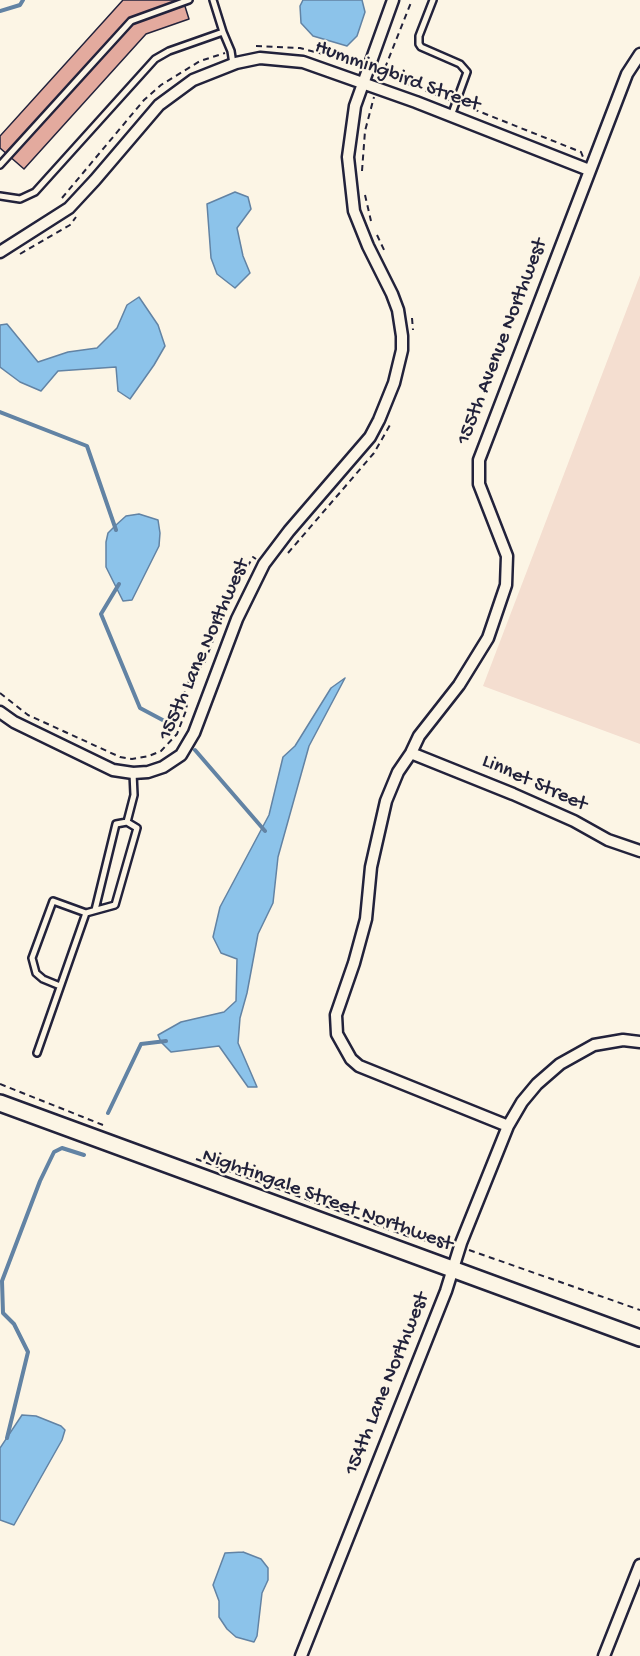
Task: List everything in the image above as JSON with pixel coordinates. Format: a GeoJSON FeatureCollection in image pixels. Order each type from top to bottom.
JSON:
{"type":"FeatureCollection","features":[{"type":"Feature","properties":{"kind":"street","name":"155th Lane Northwest"},"geometry":{"type":"LineString","coordinates":[[133,773],[148,772],[164,767],[181,755],[194,733],[237,619],[264,564],[289,531],[370,437],[387,401],[399,367],[402,336],[398,310],[354,211],[349,179],[350,139],[355,106],[393,0]]}},
{"type":"Feature","properties":{"kind":"street","name":"155th Avenue Northwest"},"geometry":{"type":"LineString","coordinates":[[508,1126],[360,1066],[351,1059],[337,1034],[336,1015],[366,919],[371,867],[386,801],[419,736],[459,685],[488,638],[506,585],[507,556],[479,484],[479,460],[627,74],[640,54]]}},
{"type":"Feature","properties":{"kind":"street","name":"Hummingbird Street"},"geometry":{"type":"LineString","coordinates":[[0,252],[69,208],[159,105],[193,80],[233,64],[260,58],[303,62],[589,170]]}},
{"type":"Feature","properties":{"kind":"street"},"geometry":{"type":"LineString","coordinates":[[0,712],[14,722],[102,765],[113,770],[133,773]]}},
{"type":"Feature","properties":{"kind":"street","name":"Linnet Street"},"geometry":{"type":"LineString","coordinates":[[411,753],[513,794],[574,821],[608,840],[640,851]]}},
{"type":"Feature","properties":{"kind":"street","name":"154th Lane Northwest"},"geometry":{"type":"LineString","coordinates":[[301,1656],[446,1291],[461,1243],[508,1126],[522,1102],[537,1084],[560,1064],[594,1045],[622,1040],[640,1042]]}},
{"type":"Feature","properties":{"kind":"street","name":"Nightingale Street Northwest"},"geometry":{"type":"LineString","coordinates":[[0,1102],[640,1338]]}},
{"type":"Feature","properties":{"kind":"street"},"geometry":{"type":"LineString","coordinates":[[604,1656],[640,1565]]}},
{"type":"Feature","properties":{"kind":"lane"},"geometry":{"type":"LineString","coordinates":[[0,165],[131,21],[189,0]]}},
{"type":"Feature","properties":{"kind":"lane"},"geometry":{"type":"LineString","coordinates":[[213,0],[231,51],[233,64]]}},
{"type":"Feature","properties":{"kind":"lane"},"geometry":{"type":"LineString","coordinates":[[433,0],[419,36],[419,44],[421,48],[460,64],[467,72],[451,116]]}},
{"type":"Feature","properties":{"kind":"lane"},"geometry":{"type":"LineString","coordinates":[[0,196],[20,199],[35,192],[155,59],[169,51],[223,32]]}},
{"type":"Feature","properties":{"kind":"lane"},"geometry":{"type":"LineString","coordinates":[[127,822],[134,795],[133,773]]}},
{"type":"Feature","properties":{"kind":"lane"},"geometry":{"type":"LineString","coordinates":[[60,986],[43,979],[36,973],[32,958],[53,901],[86,913],[115,905],[137,828],[127,822],[116,824],[95,910]]}},
{"type":"Feature","properties":{"kind":"lane"},"geometry":{"type":"LineString","coordinates":[[37,1053],[86,913]]}},
{"type":"Feature","properties":{"kind":"path"},"geometry":{"type":"LineString","coordinates":[[412,0],[385,71],[395,79],[448,99]]}},
{"type":"Feature","properties":{"kind":"path"},"geometry":{"type":"LineString","coordinates":[[362,174],[365,131],[373,100]]}},
{"type":"Feature","properties":{"kind":"path"},"geometry":{"type":"LineString","coordinates":[[465,106],[581,152],[589,170]]}},
{"type":"Feature","properties":{"kind":"path"},"geometry":{"type":"LineString","coordinates":[[364,195],[373,227],[386,255]]}},
{"type":"Feature","properties":{"kind":"path"},"geometry":{"type":"LineString","coordinates":[[411,313],[414,334]]}},
{"type":"Feature","properties":{"kind":"path"},"geometry":{"type":"LineString","coordinates":[[287,554],[374,453],[391,424]]}},
{"type":"Feature","properties":{"kind":"path"},"geometry":{"type":"LineString","coordinates":[[0,693],[28,715],[120,757],[132,759],[161,751],[177,734],[187,708],[184,694],[191,676],[204,664],[228,601],[253,557]]}},
{"type":"Feature","properties":{"kind":"path"},"geometry":{"type":"LineString","coordinates":[[0,1084],[105,1126]]}},
{"type":"Feature","properties":{"kind":"path"},"geometry":{"type":"LineString","coordinates":[[187,1156],[319,1202],[407,1236],[444,1245]]}},
{"type":"Feature","properties":{"kind":"path"},"geometry":{"type":"LineString","coordinates":[[471,1250],[640,1310]]}},
{"type":"Feature","properties":{"kind":"shaded area"},"geometry":{"type":"Polygon","coordinates":[[[640,275],[640,744],[483,686],[640,275]]]}},
{"type":"Feature","properties":{"kind":"water"},"geometry":{"type":"Polygon","coordinates":[[[303,0],[362,0],[365,12],[357,36],[347,46],[313,36],[301,23],[300,6],[303,0]]]}},
{"type":"Feature","properties":{"kind":"water"},"geometry":{"type":"Polygon","coordinates":[[[235,192],[248,197],[251,209],[237,228],[243,256],[250,273],[235,288],[217,274],[211,258],[207,204],[235,192]]]}},
{"type":"Feature","properties":{"kind":"water"},"geometry":{"type":"Polygon","coordinates":[[[139,297],[158,325],[165,346],[130,399],[118,391],[116,367],[58,371],[41,391],[20,382],[0,367],[0,325],[7,324],[38,362],[68,352],[97,348],[117,328],[127,305],[139,297]]]}},
{"type":"Feature","properties":{"kind":"water"},"geometry":{"type":"Polygon","coordinates":[[[139,514],[158,520],[159,546],[132,600],[123,601],[106,567],[106,542],[108,533],[126,516],[139,514]]]}},
{"type":"Feature","properties":{"kind":"water"},"geometry":{"type":"Polygon","coordinates":[[[345,678],[309,746],[278,857],[273,903],[258,934],[240,1018],[238,1043],[257,1087],[248,1087],[219,1046],[171,1052],[161,1042],[158,1035],[181,1022],[224,1012],[236,1001],[237,959],[221,953],[213,937],[220,907],[269,815],[283,757],[295,746],[331,688],[345,678]]]}},
{"type":"Feature","properties":{"kind":"water"},"geometry":{"type":"Polygon","coordinates":[[[22,1415],[36,1416],[61,1426],[65,1430],[62,1440],[14,1525],[0,1520],[0,1448],[22,1415]]]}},
{"type":"Feature","properties":{"kind":"water"},"geometry":{"type":"Polygon","coordinates":[[[243,1552],[261,1559],[268,1568],[268,1580],[262,1593],[257,1636],[254,1642],[236,1637],[227,1629],[219,1617],[219,1601],[213,1585],[225,1553],[243,1552]]]}},
{"type":"Feature","properties":{"kind":"building"},"geometry":{"type":"Polygon","coordinates":[[[123,0],[183,0],[189,19],[146,34],[24,169],[0,148],[0,136],[123,0]]]}},
{"type":"Feature","properties":{"kind":"waterway"},"geometry":{"type":"LineString","coordinates":[[0,11],[20,5],[23,0]]}},
{"type":"Feature","properties":{"kind":"waterway"},"geometry":{"type":"LineString","coordinates":[[0,412],[87,446],[116,530]]}},
{"type":"Feature","properties":{"kind":"waterway"},"geometry":{"type":"LineString","coordinates":[[119,584],[101,614],[140,708],[172,725]]}},
{"type":"Feature","properties":{"kind":"waterway"},"geometry":{"type":"LineString","coordinates":[[195,750],[265,831]]}},
{"type":"Feature","properties":{"kind":"waterway"},"geometry":{"type":"LineString","coordinates":[[108,1113],[141,1044],[166,1041]]}},
{"type":"Feature","properties":{"kind":"waterway"},"geometry":{"type":"LineString","coordinates":[[7,1438],[28,1352],[14,1324],[3,1313],[2,1281],[40,1181],[54,1152],[62,1148],[84,1155]]}}]}
